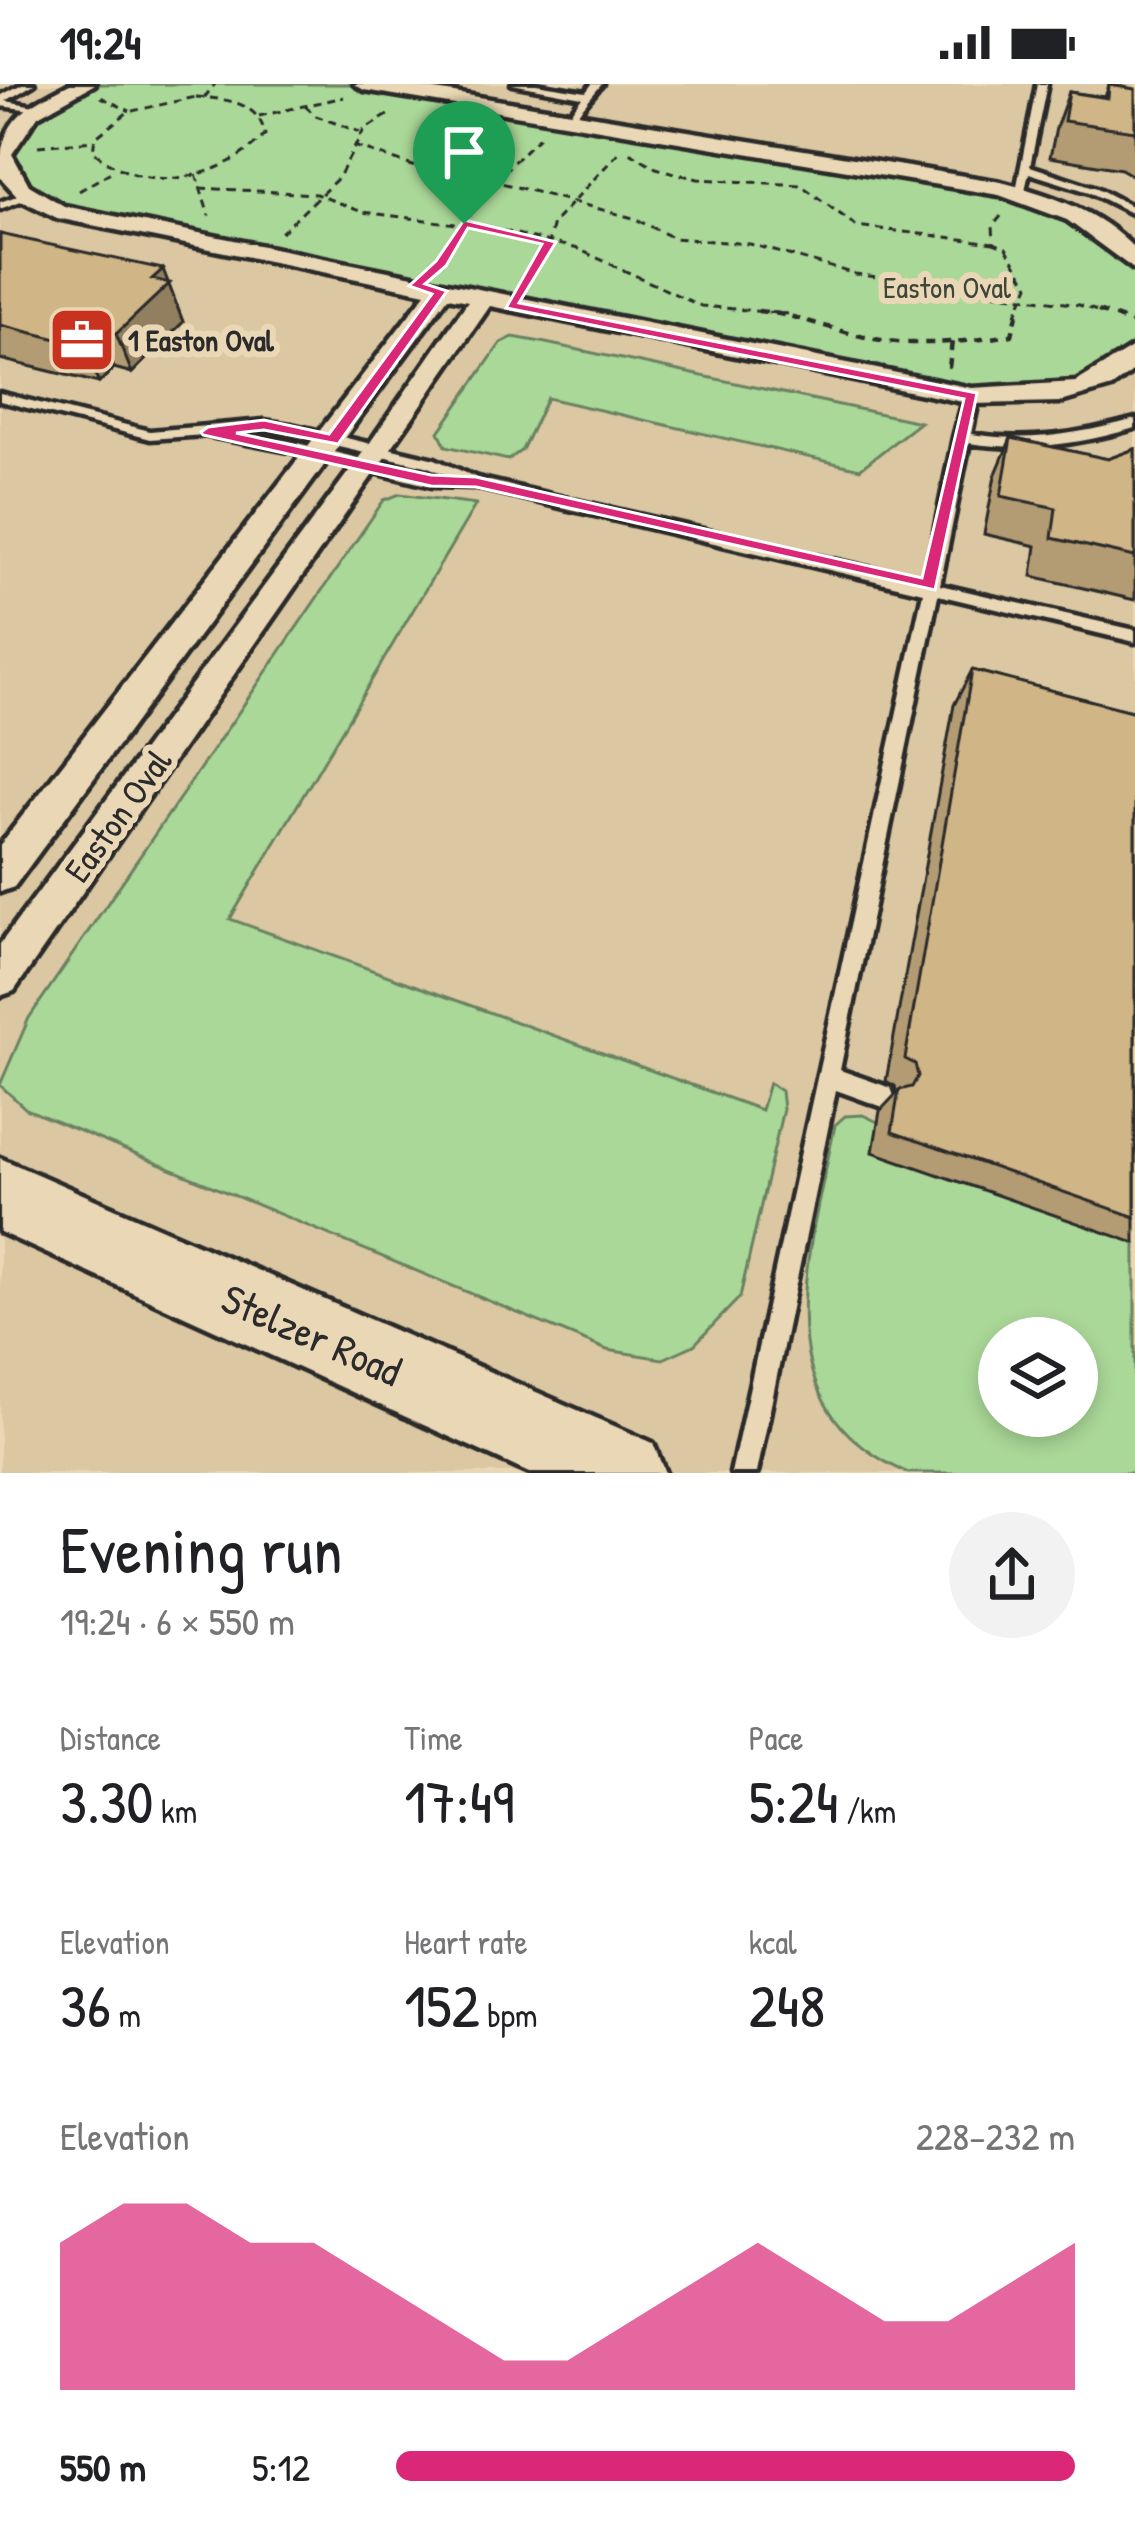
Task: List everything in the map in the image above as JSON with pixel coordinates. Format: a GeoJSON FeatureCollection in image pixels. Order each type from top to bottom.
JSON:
{"type":"FeatureCollection","features":[{"type":"Feature","properties":{"kind":"main road","name":"Stelzer Road"},"geometry":{"type":"LineString","coordinates":[[0,1194],[623,1473]]}},
{"type":"Feature","properties":{"kind":"street"},"geometry":{"type":"LineString","coordinates":[[85,84],[37,109],[13,132],[2,154],[7,177],[26,196],[57,211],[972,396],[1032,397],[1075,390],[1109,379],[1135,354]]}},
{"type":"Feature","properties":{"kind":"street"},"geometry":{"type":"LineString","coordinates":[[376,86],[1019,194],[1099,227],[1135,263]]}},
{"type":"Feature","properties":{"kind":"street","name":"Easton Oval"},"geometry":{"type":"LineString","coordinates":[[0,875],[326,448],[428,289]]}},
{"type":"Feature","properties":{"kind":"street","name":"Easton Oval"},"geometry":{"type":"LineString","coordinates":[[0,977],[374,458],[496,302]]}},
{"type":"Feature","properties":{"kind":"lane"},"geometry":{"type":"LineString","coordinates":[[0,102],[29,84]]}},
{"type":"Feature","properties":{"kind":"lane"},"geometry":{"type":"LineString","coordinates":[[517,84],[588,95]]}},
{"type":"Feature","properties":{"kind":"lane"},"geometry":{"type":"LineString","coordinates":[[563,116],[597,84]]}},
{"type":"Feature","properties":{"kind":"lane"},"geometry":{"type":"LineString","coordinates":[[1019,194],[1042,84]]}},
{"type":"Feature","properties":{"kind":"lane"},"geometry":{"type":"LineString","coordinates":[[0,102],[37,109]]}},
{"type":"Feature","properties":{"kind":"lane"},"geometry":{"type":"LineString","coordinates":[[1024,168],[1094,190],[1135,212]]}},
{"type":"Feature","properties":{"kind":"lane"},"geometry":{"type":"LineString","coordinates":[[0,206],[26,196]]}},
{"type":"Feature","properties":{"kind":"lane"},"geometry":{"type":"LineString","coordinates":[[744,1473],[972,396]]}},
{"type":"Feature","properties":{"kind":"lane"},"geometry":{"type":"LineString","coordinates":[[0,397],[150,435],[208,432],[374,458],[431,481],[476,482],[1135,636]]}},
{"type":"Feature","properties":{"kind":"lane"},"geometry":{"type":"LineString","coordinates":[[961,437],[1037,445],[1090,437],[1135,423]]}},
{"type":"Feature","properties":{"kind":"lane"},"geometry":{"type":"LineString","coordinates":[[827,1076],[883,1096]]}},
{"type":"Feature","properties":{"kind":"path"},"geometry":{"type":"LineString","coordinates":[[203,98],[215,84]]}},
{"type":"Feature","properties":{"kind":"path"},"geometry":{"type":"LineString","coordinates":[[260,116],[376,86]]}},
{"type":"Feature","properties":{"kind":"path"},"geometry":{"type":"LineString","coordinates":[[260,255],[316,194],[339,177],[362,133],[418,92]]}},
{"type":"Feature","properties":{"kind":"path"},"geometry":{"type":"LineString","coordinates":[[203,98],[242,104],[260,116],[265,135],[255,149],[236,162],[196,174],[148,177],[103,164],[93,152],[105,124],[123,113],[170,100],[203,98]]}},
{"type":"Feature","properties":{"kind":"path"},"geometry":{"type":"LineString","coordinates":[[305,106],[316,116],[362,133]]}},
{"type":"Feature","properties":{"kind":"path"},"geometry":{"type":"LineString","coordinates":[[428,289],[503,167],[524,157],[563,116]]}},
{"type":"Feature","properties":{"kind":"path"},"geometry":{"type":"LineString","coordinates":[[5,148],[94,141]]}},
{"type":"Feature","properties":{"kind":"path"},"geometry":{"type":"LineString","coordinates":[[200,188],[316,194],[362,212],[464,224],[549,242],[619,265],[682,301],[787,314],[886,341],[965,342],[1012,334],[1014,311],[1026,298],[1029,285],[1019,265],[994,243],[856,226],[802,185],[679,175],[639,160],[623,145],[618,158],[553,223],[549,242],[496,302]]}},
{"type":"Feature","properties":{"kind":"path"},"geometry":{"type":"LineString","coordinates":[[354,146],[416,167],[464,173],[633,218],[674,238],[751,244],[855,274],[1079,304],[1135,324]]}},
{"type":"Feature","properties":{"kind":"path"},"geometry":{"type":"LineString","coordinates":[[196,174],[218,246]]}},
{"type":"Feature","properties":{"kind":"path"},"geometry":{"type":"LineString","coordinates":[[994,243],[993,226],[1019,194]]}},
{"type":"Feature","properties":{"kind":"shaded area"},"geometry":{"type":"Polygon","coordinates":[[[0,84],[1135,84],[1135,1473],[0,1473],[0,84]]]}},
{"type":"Feature","properties":{"kind":"green space","name":"Easton Oval"},"geometry":{"type":"Polygon","coordinates":[[[85,84],[364,84],[1037,198],[1135,263],[1135,354],[1109,379],[972,396],[57,211],[7,177],[7,160],[11,145],[30,121],[85,84]]]}},
{"type":"Feature","properties":{"kind":"green space"},"geometry":{"type":"Polygon","coordinates":[[[513,337],[920,422],[860,469],[547,398],[522,450],[508,460],[446,446],[439,432],[501,343],[513,337]]]}},
{"type":"Feature","properties":{"kind":"green space"},"geometry":{"type":"Polygon","coordinates":[[[400,494],[476,504],[230,919],[761,1110],[769,1083],[781,1091],[783,1109],[740,1297],[694,1345],[663,1359],[607,1350],[26,1109],[0,1085],[29,1018],[384,500],[400,494]]]}},
{"type":"Feature","properties":{"kind":"green space"},"geometry":{"type":"Polygon","coordinates":[[[863,1115],[1135,1243],[1135,1473],[908,1473],[860,1444],[828,1408],[811,1367],[804,1322],[814,1223],[835,1125],[845,1116],[863,1115]]]}},
{"type":"Feature","properties":{"kind":"building"},"geometry":{"type":"Polygon","coordinates":[[[1109,85],[1135,89],[1135,131],[1064,121],[1069,92],[1108,98],[1109,85]]]}},
{"type":"Feature","properties":{"kind":"building"},"geometry":{"type":"Polygon","coordinates":[[[0,234],[163,269],[152,279],[170,283],[116,334],[98,330],[82,345],[0,325],[0,234]]]}},
{"type":"Feature","properties":{"kind":"building"},"geometry":{"type":"Polygon","coordinates":[[[1011,438],[1108,459],[1135,449],[1135,557],[1052,538],[1056,508],[1001,496],[1011,438]]]}},
{"type":"Feature","properties":{"kind":"building"},"geometry":{"type":"Polygon","coordinates":[[[972,670],[1135,712],[1135,1217],[892,1132],[899,1090],[912,1087],[918,1076],[915,1064],[905,1059],[972,670]]]}},
{"type":"Feature","properties":{"kind":"place","name":"1 Easton Oval"},"geometry":{"type":"Point","coordinates":[82,340]}},
{"type":"Feature","properties":{"kind":"route"},"geometry":{"type":"LineString","coordinates":[[464,224],[549,242],[511,305],[972,396],[929,586],[476,482],[431,481],[290,446],[208,432],[264,425],[332,440],[440,291],[416,286],[449,254],[464,224]]}}]}
